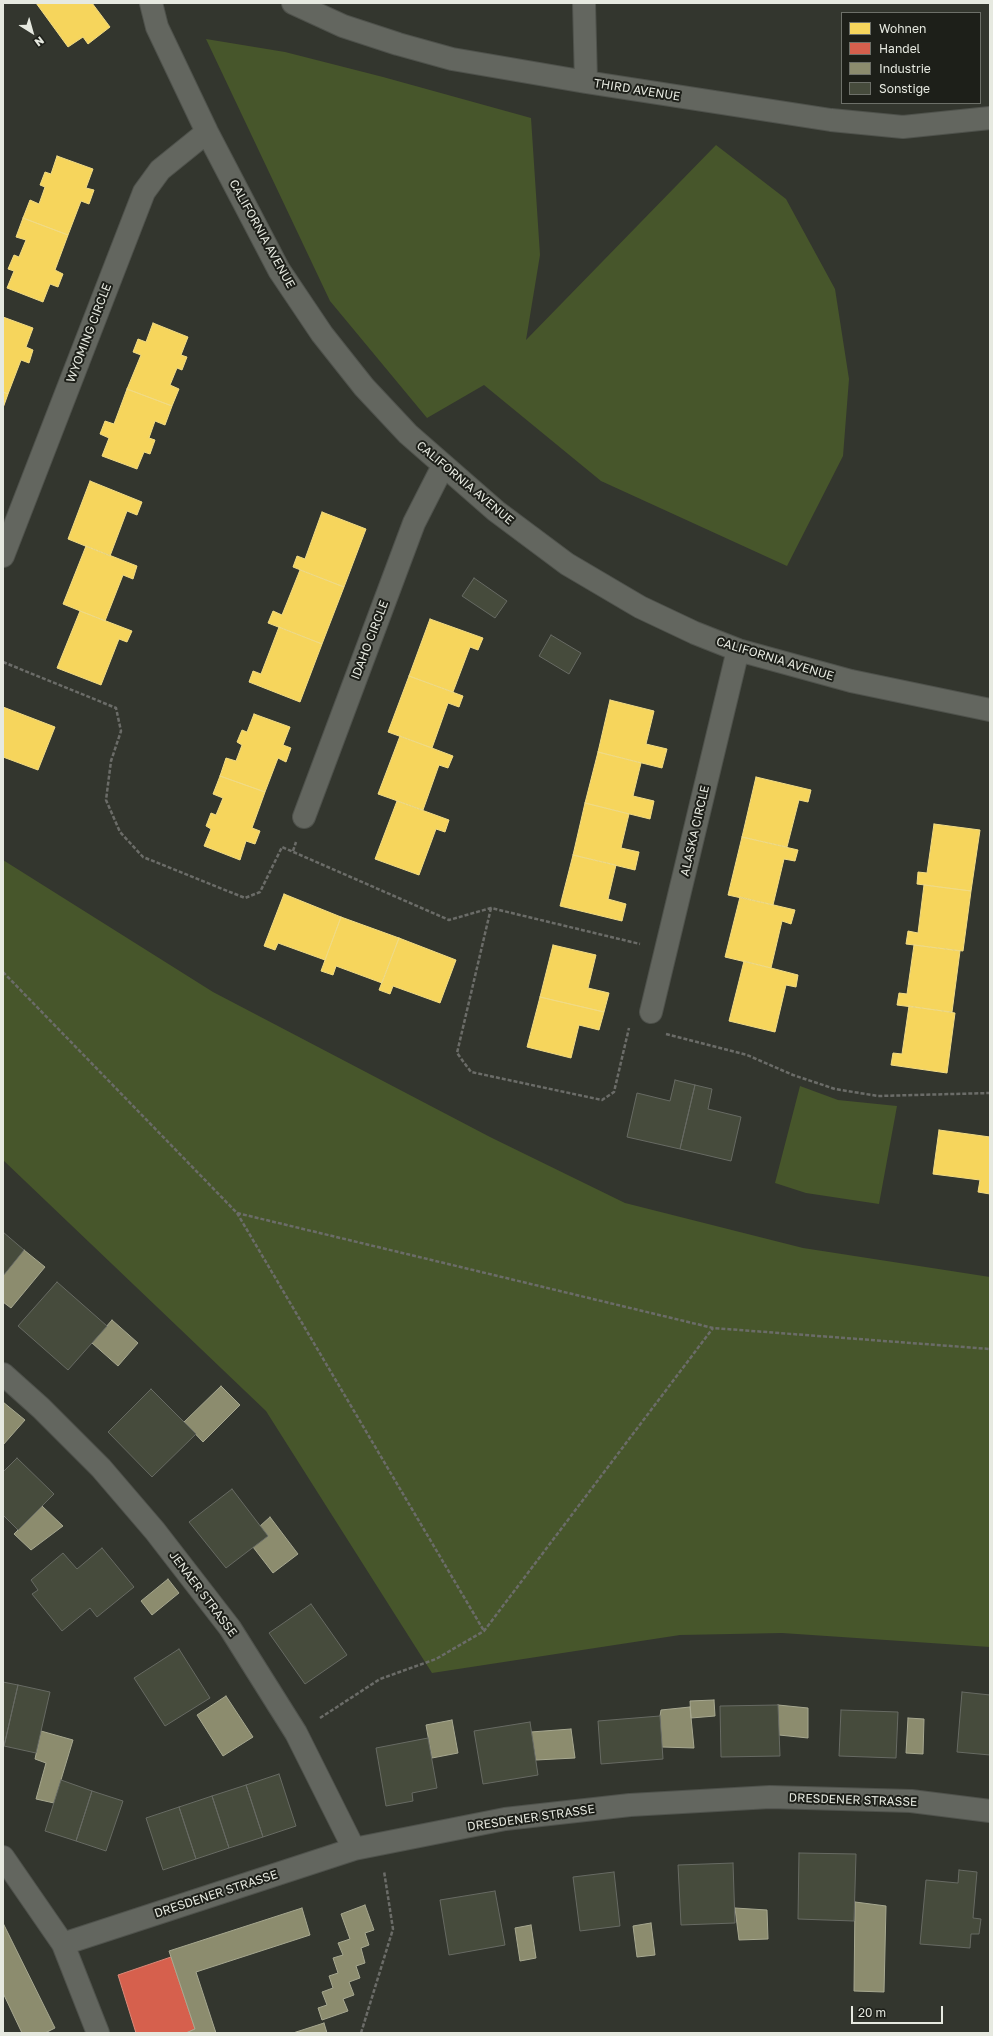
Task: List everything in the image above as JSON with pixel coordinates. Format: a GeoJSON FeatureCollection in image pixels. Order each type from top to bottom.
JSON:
{"type":"FeatureCollection","features":[{"type":"Feature","properties":{"kind":"street","name":"CALIFORNIA AVENUE"},"geometry":{"type":"LineString","coordinates":[[151,3],[156,27],[207,132],[279,270],[322,334],[364,387],[408,434],[496,511],[567,564],[640,607],[695,633],[738,650],[851,681],[990,710]]}},
{"type":"Feature","properties":{"kind":"street","name":"THIRD AVENUE"},"geometry":{"type":"LineString","coordinates":[[294,3],[343,26],[398,44],[452,59],[586,82],[832,120],[903,127],[990,118]]}},
{"type":"Feature","properties":{"kind":"street"},"geometry":{"type":"LineString","coordinates":[[584,3],[586,82]]}},
{"type":"Feature","properties":{"kind":"street","name":"WYOMING CIRCLE"},"geometry":{"type":"LineString","coordinates":[[3,556],[144,192],[160,170],[207,132]]}},
{"type":"Feature","properties":{"kind":"street","name":"IDAHO CIRCLE"},"geometry":{"type":"LineString","coordinates":[[304,817],[414,523],[443,466]]}},
{"type":"Feature","properties":{"kind":"street","name":"ALASKA CIRCLE"},"geometry":{"type":"LineString","coordinates":[[651,1012],[738,650]]}},
{"type":"Feature","properties":{"kind":"street","name":"JENAER STRASSE"},"geometry":{"type":"LineString","coordinates":[[3,1374],[41,1408],[101,1468],[154,1530],[230,1628],[296,1733],[354,1849]]}},
{"type":"Feature","properties":{"kind":"street","name":"DRESDENER STRASSE"},"geometry":{"type":"LineString","coordinates":[[63,1944],[354,1849],[505,1819],[630,1805],[770,1797],[911,1801],[990,1811]]}},
{"type":"Feature","properties":{"kind":"street"},"geometry":{"type":"LineString","coordinates":[[3,1857],[63,1944],[98,2033]]}},
{"type":"Feature","properties":{"kind":"path"},"geometry":{"type":"LineString","coordinates":[[3,662],[116,708],[120,732],[111,761],[106,800],[120,832],[143,857],[245,898],[260,892],[282,847],[449,920],[491,908],[666,951]]}},
{"type":"Feature","properties":{"kind":"path"},"geometry":{"type":"LineString","coordinates":[[491,908],[457,1053],[470,1072],[602,1100],[614,1092],[630,1025]]}},
{"type":"Feature","properties":{"kind":"path"},"geometry":{"type":"LineString","coordinates":[[3,972],[237,1213],[484,1631]]}},
{"type":"Feature","properties":{"kind":"path"},"geometry":{"type":"LineString","coordinates":[[663,1033],[747,1055],[793,1075],[835,1089],[878,1096],[990,1093]]}},
{"type":"Feature","properties":{"kind":"path"},"geometry":{"type":"LineString","coordinates":[[237,1213],[713,1328],[990,1349]]}},
{"type":"Feature","properties":{"kind":"path"},"geometry":{"type":"LineString","coordinates":[[296,1733],[380,1679],[436,1658],[484,1631],[713,1328]]}},
{"type":"Feature","properties":{"kind":"path"},"geometry":{"type":"LineString","coordinates":[[360,2033],[393,1929],[384,1870]]}},
{"type":"Feature","properties":{"kind":"green space"},"geometry":{"type":"Polygon","coordinates":[[[206,39],[285,52],[383,77],[531,118],[540,255],[526,340],[716,145],[786,199],[835,289],[849,379],[843,456],[787,566],[601,481],[484,385],[427,418],[330,301],[206,39]]]}},
{"type":"Feature","properties":{"kind":"green space"},"geometry":{"type":"Polygon","coordinates":[[[3,860],[213,992],[490,1137],[625,1203],[803,1248],[990,1277],[990,1647],[782,1633],[680,1635],[432,1673],[266,1411],[3,1160],[3,860]]]}},
{"type":"Feature","properties":{"kind":"green space"},"geometry":{"type":"Polygon","coordinates":[[[800,1086],[838,1100],[897,1106],[879,1204],[806,1193],[775,1183],[800,1086]]]}},
{"type":"Feature","properties":{"kind":"building: Wohnen"},"geometry":{"type":"Polygon","coordinates":[[[36,3],[92,3],[110,27],[88,44],[83,37],[68,47],[36,3]]]}},
{"type":"Feature","properties":{"kind":"building: Wohnen"},"geometry":{"type":"Polygon","coordinates":[[[57,156],[93,169],[86,188],[94,190],[89,204],[81,201],[68,235],[23,218],[30,200],[39,204],[45,187],[40,185],[45,172],[51,174],[57,156]]]}},
{"type":"Feature","properties":{"kind":"building: Wohnen"},"geometry":{"type":"Polygon","coordinates":[[[23,218],[68,235],[55,270],[63,274],[58,287],[50,284],[43,302],[7,288],[14,271],[8,269],[14,255],[19,257],[26,240],[16,237],[23,218]]]}},
{"type":"Feature","properties":{"kind":"building: Wohnen"},"geometry":{"type":"Polygon","coordinates":[[[3,317],[33,328],[26,347],[33,350],[29,363],[21,360],[8,394],[3,392],[3,317]]]}},
{"type":"Feature","properties":{"kind":"building: Wohnen"},"geometry":{"type":"Polygon","coordinates":[[[153,323],[188,337],[181,355],[187,357],[182,370],[177,368],[170,385],[179,389],[172,406],[127,389],[141,355],[133,352],[138,339],[146,342],[153,323]]]}},
{"type":"Feature","properties":{"kind":"building: Wohnen"},"geometry":{"type":"Polygon","coordinates":[[[127,389],[172,406],[165,425],[155,421],[149,438],[155,440],[150,454],[144,452],[137,469],[102,456],[109,438],[100,434],[105,421],[114,424],[127,389]]]}},
{"type":"Feature","properties":{"kind":"building: Wohnen"},"geometry":{"type":"Polygon","coordinates":[[[3,392],[8,394],[3,408],[3,392]]]}},
{"type":"Feature","properties":{"kind":"building: Wohnen"},"geometry":{"type":"Polygon","coordinates":[[[90,481],[142,502],[137,515],[127,511],[110,556],[68,539],[90,481]]]}},
{"type":"Feature","properties":{"kind":"building: Wohnen"},"geometry":{"type":"Polygon","coordinates":[[[322,512],[366,529],[344,587],[293,567],[297,556],[305,559],[322,512]]]}},
{"type":"Feature","properties":{"kind":"building: Wohnen"},"geometry":{"type":"Polygon","coordinates":[[[86,546],[137,566],[133,579],[123,575],[105,621],[63,604],[86,546]]]}},
{"type":"Feature","properties":{"kind":"building: Wohnen"},"geometry":{"type":"Polygon","coordinates":[[[300,570],[344,587],[322,644],[268,623],[273,611],[282,615],[300,570]]]}},
{"type":"Feature","properties":{"kind":"building: Wohnen"},"geometry":{"type":"Polygon","coordinates":[[[80,611],[132,631],[127,642],[119,639],[101,685],[57,668],[80,611]]]}},
{"type":"Feature","properties":{"kind":"building: Wohnen"},"geometry":{"type":"Polygon","coordinates":[[[430,619],[483,638],[478,650],[470,647],[453,692],[409,676],[430,619]]]}},
{"type":"Feature","properties":{"kind":"building: Wohnen"},"geometry":{"type":"Polygon","coordinates":[[[279,627],[322,644],[300,702],[249,682],[253,671],[261,674],[279,627]]]}},
{"type":"Feature","properties":{"kind":"building: Wohnen"},"geometry":{"type":"Polygon","coordinates":[[[409,676],[463,696],[459,707],[448,703],[432,748],[388,732],[409,676]]]}},
{"type":"Feature","properties":{"kind":"building: Wohnen"},"geometry":{"type":"Polygon","coordinates":[[[610,700],[654,711],[646,744],[667,749],[662,768],[598,752],[610,700]]]}},
{"type":"Feature","properties":{"kind":"building: Wohnen"},"geometry":{"type":"Polygon","coordinates":[[[3,707],[55,727],[38,770],[3,757],[3,707]]]}},
{"type":"Feature","properties":{"kind":"building: Wohnen"},"geometry":{"type":"Polygon","coordinates":[[[254,714],[290,727],[283,745],[291,748],[286,762],[278,758],[265,792],[220,776],[226,758],[236,761],[242,745],[237,742],[242,730],[247,732],[254,714]]]}},
{"type":"Feature","properties":{"kind":"building: Wohnen"},"geometry":{"type":"Polygon","coordinates":[[[400,736],[453,756],[448,768],[439,765],[423,810],[378,794],[400,736]]]}},
{"type":"Feature","properties":{"kind":"building: Wohnen"},"geometry":{"type":"Polygon","coordinates":[[[598,752],[641,763],[633,796],[654,801],[650,819],[585,803],[598,752]]]}},
{"type":"Feature","properties":{"kind":"building: Wohnen"},"geometry":{"type":"Polygon","coordinates":[[[220,776],[265,792],[252,828],[260,831],[255,844],[246,841],[240,860],[204,846],[211,829],[206,826],[211,813],[216,815],[223,798],[213,794],[220,776]]]}},
{"type":"Feature","properties":{"kind":"building: Wohnen"},"geometry":{"type":"Polygon","coordinates":[[[756,777],[811,790],[808,802],[799,800],[787,847],[742,837],[756,777]]]}},
{"type":"Feature","properties":{"kind":"building: Wohnen"},"geometry":{"type":"Polygon","coordinates":[[[397,801],[449,820],[445,832],[436,829],[419,875],[375,859],[397,801]]]}},
{"type":"Feature","properties":{"kind":"building: Wohnen"},"geometry":{"type":"Polygon","coordinates":[[[585,803],[629,814],[621,848],[639,852],[635,870],[573,855],[585,803]]]}},
{"type":"Feature","properties":{"kind":"building: Wohnen"},"geometry":{"type":"Polygon","coordinates":[[[934,824],[980,830],[971,891],[917,884],[918,872],[927,873],[934,824]]]}},
{"type":"Feature","properties":{"kind":"building: Wohnen"},"geometry":{"type":"Polygon","coordinates":[[[742,837],[798,850],[795,861],[784,859],[773,905],[728,895],[742,837]]]}},
{"type":"Feature","properties":{"kind":"building: Wohnen"},"geometry":{"type":"Polygon","coordinates":[[[573,855],[616,865],[608,899],[626,904],[622,921],[560,906],[573,855]]]}},
{"type":"Feature","properties":{"kind":"building: Wohnen"},"geometry":{"type":"Polygon","coordinates":[[[924,885],[971,891],[963,951],[906,944],[908,931],[918,933],[924,885]]]}},
{"type":"Feature","properties":{"kind":"building: Wohnen"},"geometry":{"type":"Polygon","coordinates":[[[284,894],[341,917],[325,960],[278,943],[275,950],[264,946],[284,894]]]}},
{"type":"Feature","properties":{"kind":"building: Wohnen"},"geometry":{"type":"Polygon","coordinates":[[[740,897],[795,910],[791,924],[782,921],[771,968],[725,957],[740,897]]]}},
{"type":"Feature","properties":{"kind":"building: Wohnen"},"geometry":{"type":"Polygon","coordinates":[[[341,917],[399,938],[382,983],[336,966],[333,975],[321,971],[341,917]]]}},
{"type":"Feature","properties":{"kind":"building: Wohnen"},"geometry":{"type":"Polygon","coordinates":[[[399,938],[456,960],[440,1003],[393,986],[390,994],[379,990],[399,938]]]}},
{"type":"Feature","properties":{"kind":"building: Wohnen"},"geometry":{"type":"Polygon","coordinates":[[[553,945],[596,955],[588,988],[609,993],[604,1012],[540,997],[553,945]]]}},
{"type":"Feature","properties":{"kind":"building: Wohnen"},"geometry":{"type":"Polygon","coordinates":[[[914,945],[960,951],[952,1012],[897,1005],[899,993],[907,994],[914,945]]]}},
{"type":"Feature","properties":{"kind":"building: Wohnen"},"geometry":{"type":"Polygon","coordinates":[[[744,961],[798,975],[796,987],[786,985],[775,1032],[729,1021],[744,961]]]}},
{"type":"Feature","properties":{"kind":"building: Wohnen"},"geometry":{"type":"Polygon","coordinates":[[[540,997],[604,1012],[599,1030],[579,1025],[571,1058],[527,1047],[540,997]]]}},
{"type":"Feature","properties":{"kind":"building: Wohnen"},"geometry":{"type":"Polygon","coordinates":[[[909,1006],[955,1013],[947,1073],[891,1065],[893,1053],[902,1054],[909,1006]]]}},
{"type":"Feature","properties":{"kind":"building: Wohnen"},"geometry":{"type":"Polygon","coordinates":[[[939,1130],[990,1137],[990,1194],[978,1192],[980,1180],[933,1174],[939,1130]]]}},
{"type":"Feature","properties":{"kind":"building: Handel"},"geometry":{"type":"Polygon","coordinates":[[[171,1957],[195,2029],[186,2033],[136,2033],[118,1975],[171,1957]]]}},
{"type":"Feature","properties":{"kind":"building: Industrie"},"geometry":{"type":"Polygon","coordinates":[[[24,1250],[45,1267],[11,1308],[3,1302],[3,1276],[24,1250]]]}},
{"type":"Feature","properties":{"kind":"building: Industrie"},"geometry":{"type":"Polygon","coordinates":[[[112,1320],[138,1343],[118,1366],[92,1343],[112,1320]]]}},
{"type":"Feature","properties":{"kind":"building: Industrie"},"geometry":{"type":"Polygon","coordinates":[[[221,1386],[240,1405],[203,1442],[184,1422],[221,1386]]]}},
{"type":"Feature","properties":{"kind":"building: Industrie"},"geometry":{"type":"Polygon","coordinates":[[[3,1402],[25,1420],[3,1445],[3,1402]]]}},
{"type":"Feature","properties":{"kind":"building: Industrie"},"geometry":{"type":"Polygon","coordinates":[[[42,1506],[63,1526],[31,1550],[14,1534],[42,1506]]]}},
{"type":"Feature","properties":{"kind":"building: Industrie"},"geometry":{"type":"Polygon","coordinates":[[[270,1517],[298,1554],[273,1573],[253,1547],[268,1536],[260,1526],[270,1517]]]}},
{"type":"Feature","properties":{"kind":"building: Industrie"},"geometry":{"type":"Polygon","coordinates":[[[168,1579],[179,1593],[152,1615],[141,1601],[168,1579]]]}},
{"type":"Feature","properties":{"kind":"building: Industrie"},"geometry":{"type":"Polygon","coordinates":[[[226,1696],[253,1737],[223,1756],[197,1715],[226,1696]]]}},
{"type":"Feature","properties":{"kind":"building: Industrie"},"geometry":{"type":"Polygon","coordinates":[[[714,1700],[715,1716],[691,1718],[690,1701],[714,1700]]]}},
{"type":"Feature","properties":{"kind":"building: Industrie"},"geometry":{"type":"Polygon","coordinates":[[[778,1705],[808,1708],[808,1738],[779,1735],[778,1705]]]}},
{"type":"Feature","properties":{"kind":"building: Industrie"},"geometry":{"type":"Polygon","coordinates":[[[690,1707],[694,1748],[662,1747],[661,1710],[690,1707]]]}},
{"type":"Feature","properties":{"kind":"building: Industrie"},"geometry":{"type":"Polygon","coordinates":[[[908,1718],[924,1719],[923,1754],[906,1753],[908,1718]]]}},
{"type":"Feature","properties":{"kind":"building: Industrie"},"geometry":{"type":"Polygon","coordinates":[[[452,1720],[458,1753],[432,1758],[426,1725],[452,1720]]]}},
{"type":"Feature","properties":{"kind":"building: Industrie"},"geometry":{"type":"Polygon","coordinates":[[[571,1729],[575,1758],[536,1760],[531,1732],[571,1729]]]}},
{"type":"Feature","properties":{"kind":"building: Industrie"},"geometry":{"type":"Polygon","coordinates":[[[41,1731],[73,1740],[54,1803],[36,1799],[46,1763],[35,1759],[41,1731]]]}},
{"type":"Feature","properties":{"kind":"building: Industrie"},"geometry":{"type":"Polygon","coordinates":[[[855,1902],[886,1906],[884,1992],[854,1991],[855,1902]]]}},
{"type":"Feature","properties":{"kind":"building: Industrie"},"geometry":{"type":"Polygon","coordinates":[[[365,1905],[374,1930],[365,1933],[369,1945],[361,1948],[365,1963],[356,1966],[360,1978],[349,1982],[354,1995],[343,1999],[348,2011],[322,2020],[318,2008],[327,2005],[322,1992],[333,1988],[329,1976],[338,1973],[333,1958],[343,1955],[338,1943],[350,1939],[341,1914],[365,1905]]]}},
{"type":"Feature","properties":{"kind":"building: Industrie"},"geometry":{"type":"Polygon","coordinates":[[[302,1908],[310,1935],[196,1972],[216,2033],[186,2033],[195,2029],[169,1951],[302,1908]]]}},
{"type":"Feature","properties":{"kind":"building: Industrie"},"geometry":{"type":"Polygon","coordinates":[[[735,1908],[767,1910],[768,1939],[739,1940],[735,1908]]]}},
{"type":"Feature","properties":{"kind":"building: Industrie"},"geometry":{"type":"Polygon","coordinates":[[[3,1923],[55,2028],[45,2033],[22,2033],[3,1993],[3,1923]]]}},
{"type":"Feature","properties":{"kind":"building: Industrie"},"geometry":{"type":"Polygon","coordinates":[[[651,1923],[655,1955],[637,1957],[633,1926],[651,1923]]]}},
{"type":"Feature","properties":{"kind":"building: Industrie"},"geometry":{"type":"Polygon","coordinates":[[[531,1925],[536,1958],[520,1961],[515,1928],[531,1925]]]}},
{"type":"Feature","properties":{"kind":"building: Industrie"},"geometry":{"type":"Polygon","coordinates":[[[324,2023],[327,2033],[293,2033],[324,2023]]]}},
{"type":"Feature","properties":{"kind":"building: Sonstige"},"geometry":{"type":"Polygon","coordinates":[[[474,578],[507,601],[495,618],[462,596],[474,578]]]}},
{"type":"Feature","properties":{"kind":"building: Sonstige"},"geometry":{"type":"Polygon","coordinates":[[[551,635],[581,653],[569,674],[539,656],[551,635]]]}},
{"type":"Feature","properties":{"kind":"building: Sonstige"},"geometry":{"type":"Polygon","coordinates":[[[675,1080],[695,1085],[680,1149],[627,1137],[637,1093],[670,1101],[675,1080]]]}},
{"type":"Feature","properties":{"kind":"building: Sonstige"},"geometry":{"type":"Polygon","coordinates":[[[695,1085],[712,1089],[708,1109],[741,1117],[731,1161],[680,1149],[695,1085]]]}},
{"type":"Feature","properties":{"kind":"building: Sonstige"},"geometry":{"type":"Polygon","coordinates":[[[3,1232],[24,1250],[3,1276],[3,1232]]]}},
{"type":"Feature","properties":{"kind":"building: Sonstige"},"geometry":{"type":"Polygon","coordinates":[[[57,1282],[107,1326],[68,1370],[18,1326],[57,1282]]]}},
{"type":"Feature","properties":{"kind":"building: Sonstige"},"geometry":{"type":"Polygon","coordinates":[[[151,1389],[196,1434],[152,1477],[108,1432],[151,1389]]]}},
{"type":"Feature","properties":{"kind":"building: Sonstige"},"geometry":{"type":"Polygon","coordinates":[[[17,1458],[54,1494],[18,1530],[3,1515],[3,1472],[17,1458]]]}},
{"type":"Feature","properties":{"kind":"building: Sonstige"},"geometry":{"type":"Polygon","coordinates":[[[232,1489],[268,1536],[226,1568],[189,1522],[232,1489]]]}},
{"type":"Feature","properties":{"kind":"building: Sonstige"},"geometry":{"type":"Polygon","coordinates":[[[102,1548],[134,1587],[97,1617],[90,1608],[62,1631],[32,1594],[38,1590],[31,1580],[63,1553],[77,1569],[102,1548]]]}},
{"type":"Feature","properties":{"kind":"building: Sonstige"},"geometry":{"type":"Polygon","coordinates":[[[311,1604],[347,1655],[305,1684],[269,1633],[311,1604]]]}},
{"type":"Feature","properties":{"kind":"building: Sonstige"},"geometry":{"type":"Polygon","coordinates":[[[179,1649],[210,1698],[165,1726],[134,1678],[179,1649]]]}},
{"type":"Feature","properties":{"kind":"building: Sonstige"},"geometry":{"type":"Polygon","coordinates":[[[3,1682],[18,1685],[4,1746],[3,1746],[3,1682]]]}},
{"type":"Feature","properties":{"kind":"building: Sonstige"},"geometry":{"type":"Polygon","coordinates":[[[18,1685],[50,1692],[36,1753],[4,1746],[18,1685]]]}},
{"type":"Feature","properties":{"kind":"building: Sonstige"},"geometry":{"type":"Polygon","coordinates":[[[962,1692],[990,1695],[990,1755],[957,1752],[962,1692]]]}},
{"type":"Feature","properties":{"kind":"building: Sonstige"},"geometry":{"type":"Polygon","coordinates":[[[778,1705],[780,1756],[721,1757],[720,1706],[778,1705]]]}},
{"type":"Feature","properties":{"kind":"building: Sonstige"},"geometry":{"type":"Polygon","coordinates":[[[841,1710],[898,1712],[896,1758],[839,1756],[841,1710]]]}},
{"type":"Feature","properties":{"kind":"building: Sonstige"},"geometry":{"type":"Polygon","coordinates":[[[660,1716],[663,1759],[601,1764],[598,1721],[660,1716]]]}},
{"type":"Feature","properties":{"kind":"building: Sonstige"},"geometry":{"type":"Polygon","coordinates":[[[530,1722],[538,1775],[483,1784],[474,1731],[530,1722]]]}},
{"type":"Feature","properties":{"kind":"building: Sonstige"},"geometry":{"type":"Polygon","coordinates":[[[428,1738],[437,1788],[412,1793],[413,1801],[386,1806],[376,1748],[428,1738]]]}},
{"type":"Feature","properties":{"kind":"building: Sonstige"},"geometry":{"type":"Polygon","coordinates":[[[279,1774],[296,1826],[263,1837],[246,1785],[279,1774]]]}},
{"type":"Feature","properties":{"kind":"building: Sonstige"},"geometry":{"type":"Polygon","coordinates":[[[61,1780],[92,1791],[76,1841],[45,1831],[61,1780]]]}},
{"type":"Feature","properties":{"kind":"building: Sonstige"},"geometry":{"type":"Polygon","coordinates":[[[246,1785],[263,1837],[229,1848],[212,1796],[246,1785]]]}},
{"type":"Feature","properties":{"kind":"building: Sonstige"},"geometry":{"type":"Polygon","coordinates":[[[92,1791],[123,1801],[106,1851],[76,1841],[92,1791]]]}},
{"type":"Feature","properties":{"kind":"building: Sonstige"},"geometry":{"type":"Polygon","coordinates":[[[212,1796],[229,1848],[196,1859],[179,1807],[212,1796]]]}},
{"type":"Feature","properties":{"kind":"building: Sonstige"},"geometry":{"type":"Polygon","coordinates":[[[179,1807],[196,1859],[163,1870],[146,1818],[179,1807]]]}},
{"type":"Feature","properties":{"kind":"building: Sonstige"},"geometry":{"type":"Polygon","coordinates":[[[799,1853],[856,1854],[854,1921],[798,1919],[799,1853]]]}},
{"type":"Feature","properties":{"kind":"building: Sonstige"},"geometry":{"type":"Polygon","coordinates":[[[733,1863],[735,1923],[681,1925],[678,1865],[733,1863]]]}},
{"type":"Feature","properties":{"kind":"building: Sonstige"},"geometry":{"type":"Polygon","coordinates":[[[959,1870],[977,1872],[973,1918],[981,1919],[979,1934],[971,1934],[970,1948],[920,1944],[926,1880],[958,1883],[959,1870]]]}},
{"type":"Feature","properties":{"kind":"building: Sonstige"},"geometry":{"type":"Polygon","coordinates":[[[614,1872],[620,1926],[580,1931],[573,1877],[614,1872]]]}},
{"type":"Feature","properties":{"kind":"building: Sonstige"},"geometry":{"type":"Polygon","coordinates":[[[495,1891],[505,1945],[449,1955],[440,1900],[495,1891]]]}}]}
